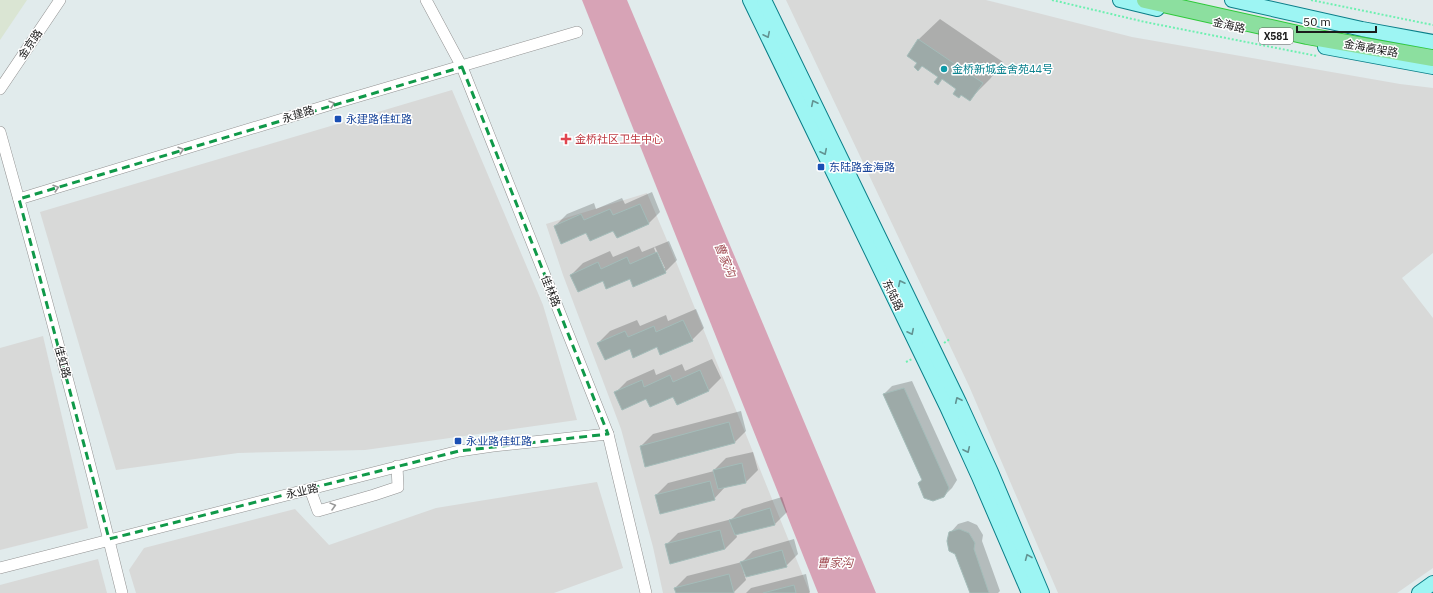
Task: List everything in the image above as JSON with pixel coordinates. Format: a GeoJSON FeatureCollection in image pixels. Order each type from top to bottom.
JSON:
{"type":"FeatureCollection","features":[{"type":"Feature","properties":{"kind":"highway","name":"金海高架路"},"geometry":{"type":"LineString","coordinates":[[1145,0],[1307,36],[1433,58]]}},
{"type":"Feature","properties":{"kind":"highway","name":"金海高架路"},"geometry":{"type":"LineString","coordinates":[[1188,0],[1298,25],[1433,50]]}},
{"type":"Feature","properties":{"kind":"main road","name":"东陆路"},"geometry":{"type":"LineString","coordinates":[[750,0],[947,407],[1029,593]]}},
{"type":"Feature","properties":{"kind":"main road","name":"东陆路"},"geometry":{"type":"LineString","coordinates":[[764,0],[962,409],[991,472],[1042,593]]}},
{"type":"Feature","properties":{"kind":"main road","name":"金海路"},"geometry":{"type":"LineString","coordinates":[[1120,0],[1279,37],[1378,58],[1433,67]]}},
{"type":"Feature","properties":{"kind":"main road","name":"X581"},"geometry":{"type":"LineString","coordinates":[[1232,0],[1279,5],[1362,29],[1433,42]]}},
{"type":"Feature","properties":{"kind":"main road"},"geometry":{"type":"LineString","coordinates":[[1419,593],[1433,583]]}},
{"type":"Feature","properties":{"kind":"street","name":"金京路"},"geometry":{"type":"LineString","coordinates":[[0,89],[60,0]]}},
{"type":"Feature","properties":{"kind":"street","name":"佳林路"},"geometry":{"type":"LineString","coordinates":[[426,0],[462,67],[608,434],[646,593]]}},
{"type":"Feature","properties":{"kind":"street","name":"永建路"},"geometry":{"type":"LineString","coordinates":[[19,200],[332,104],[577,32]]}},
{"type":"Feature","properties":{"kind":"street","name":"佳虹路"},"geometry":{"type":"LineString","coordinates":[[0,132],[51,315],[122,593]]}},
{"type":"Feature","properties":{"kind":"street","name":"永业路"},"geometry":{"type":"LineString","coordinates":[[0,568],[459,451],[608,434]]}},
{"type":"Feature","properties":{"kind":"street"},"geometry":{"type":"LineString","coordinates":[[310,489],[318,511],[398,487],[397,466]]}},
{"type":"Feature","properties":{"kind":"path"},"geometry":{"type":"LineString","coordinates":[[1052,0],[1146,22],[1324,58]]}},
{"type":"Feature","properties":{"kind":"path"},"geometry":{"type":"LineString","coordinates":[[1311,0],[1433,26]]}},
{"type":"Feature","properties":{"kind":"path"},"geometry":{"type":"LineString","coordinates":[[907,353],[910,360]]}},
{"type":"Feature","properties":{"kind":"highlighted area"},"geometry":{"type":"Polygon","coordinates":[[[462,67],[608,434],[459,451],[109,539],[19,199],[462,67]]]}},
{"type":"Feature","properties":{"kind":"shaded area"},"geometry":{"type":"Polygon","coordinates":[[[0,0],[27,0],[0,40],[0,0]]]}},
{"type":"Feature","properties":{"kind":"shaded area"},"geometry":{"type":"Polygon","coordinates":[[[786,0],[986,0],[1132,37],[1400,84],[1433,88],[1433,253],[1402,278],[1433,318],[1433,568],[1397,593],[1058,593],[969,386],[786,0]]]}},
{"type":"Feature","properties":{"kind":"shaded area"},"geometry":{"type":"Polygon","coordinates":[[[452,90],[543,305],[577,420],[365,450],[238,453],[116,470],[40,212],[452,90]]]}},
{"type":"Feature","properties":{"kind":"shaded area"},"geometry":{"type":"Polygon","coordinates":[[[647,193],[810,593],[663,593],[653,547],[621,429],[563,275],[546,224],[647,193]]]}},
{"type":"Feature","properties":{"kind":"shaded area"},"geometry":{"type":"Polygon","coordinates":[[[43,336],[88,528],[0,550],[0,348],[43,336]]]}},
{"type":"Feature","properties":{"kind":"shaded area"},"geometry":{"type":"Polygon","coordinates":[[[597,482],[623,568],[554,593],[136,593],[129,570],[144,548],[295,509],[329,545],[436,508],[597,482]]]}},
{"type":"Feature","properties":{"kind":"shaded area"},"geometry":{"type":"Polygon","coordinates":[[[98,559],[107,593],[0,593],[0,585],[98,559]]]}},
{"type":"Feature","properties":{"kind":"water","name":"曹家沟"},"geometry":{"type":"Polygon","coordinates":[[[582,0],[627,0],[876,593],[818,593],[582,0]]]}},
{"type":"Feature","properties":{"kind":"building","name":"金桥新城金舍苑44号"},"geometry":{"type":"Polygon","coordinates":[[[918,39],[983,83],[970,101],[961,95],[959,98],[953,94],[956,89],[942,79],[938,85],[934,82],[938,77],[922,66],[918,71],[914,67],[917,63],[907,56],[918,39]]]}},
{"type":"Feature","properties":{"kind":"building"},"geometry":{"type":"Polygon","coordinates":[[[640,204],[649,224],[617,238],[613,231],[590,241],[586,233],[561,244],[554,226],[581,214],[584,220],[610,209],[613,215],[640,204]]]}},
{"type":"Feature","properties":{"kind":"building"},"geometry":{"type":"Polygon","coordinates":[[[657,252],[666,273],[633,287],[630,279],[606,289],[603,281],[578,292],[570,275],[598,262],[601,269],[627,257],[630,264],[657,252]]]}},
{"type":"Feature","properties":{"kind":"building"},"geometry":{"type":"Polygon","coordinates":[[[683,320],[693,341],[660,355],[657,347],[633,358],[630,349],[605,360],[597,343],[625,331],[628,337],[654,326],[656,332],[683,320]]]}},
{"type":"Feature","properties":{"kind":"building"},"geometry":{"type":"Polygon","coordinates":[[[700,370],[709,391],[677,405],[673,397],[650,407],[646,399],[622,410],[614,392],[642,380],[644,387],[670,375],[673,382],[700,370]]]}},
{"type":"Feature","properties":{"kind":"building"},"geometry":{"type":"Polygon","coordinates":[[[904,388],[949,488],[944,497],[933,501],[924,498],[918,483],[922,480],[883,394],[904,388]]]}},
{"type":"Feature","properties":{"kind":"building"},"geometry":{"type":"Polygon","coordinates":[[[729,422],[735,443],[645,467],[640,446],[729,422]]]}},
{"type":"Feature","properties":{"kind":"building"},"geometry":{"type":"Polygon","coordinates":[[[742,463],[746,483],[718,489],[713,470],[742,463]]]}},
{"type":"Feature","properties":{"kind":"building"},"geometry":{"type":"Polygon","coordinates":[[[710,481],[715,500],[660,514],[655,495],[710,481]]]}},
{"type":"Feature","properties":{"kind":"building"},"geometry":{"type":"Polygon","coordinates":[[[770,508],[775,525],[735,535],[729,520],[770,508]]]}},
{"type":"Feature","properties":{"kind":"building"},"geometry":{"type":"Polygon","coordinates":[[[959,529],[969,533],[975,543],[974,549],[989,593],[970,593],[955,554],[949,551],[947,541],[949,532],[959,529]]]}},
{"type":"Feature","properties":{"kind":"building"},"geometry":{"type":"Polygon","coordinates":[[[720,530],[725,549],[670,564],[665,544],[720,530]]]}},
{"type":"Feature","properties":{"kind":"building"},"geometry":{"type":"Polygon","coordinates":[[[782,550],[787,567],[746,577],[740,562],[782,550]]]}},
{"type":"Feature","properties":{"kind":"building"},"geometry":{"type":"Polygon","coordinates":[[[729,574],[734,593],[676,593],[674,588],[729,574]]]}},
{"type":"Feature","properties":{"kind":"building"},"geometry":{"type":"Polygon","coordinates":[[[794,585],[796,593],[763,593],[794,585]]]}},
{"type":"Feature","properties":{"kind":"place","name":"金桥新城金舍苑44号"},"geometry":{"type":"Point","coordinates":[944,69]}},
{"type":"Feature","properties":{"kind":"place","name":"永建路佳虹路"},"geometry":{"type":"Point","coordinates":[338,119]}},
{"type":"Feature","properties":{"kind":"place","name":"金桥社区卫生中心"},"geometry":{"type":"Point","coordinates":[566,139]}},
{"type":"Feature","properties":{"kind":"place","name":"东陆路金海路"},"geometry":{"type":"Point","coordinates":[821,167]}},
{"type":"Feature","properties":{"kind":"place","name":"永业路佳虹路"},"geometry":{"type":"Point","coordinates":[458,441]}}]}
